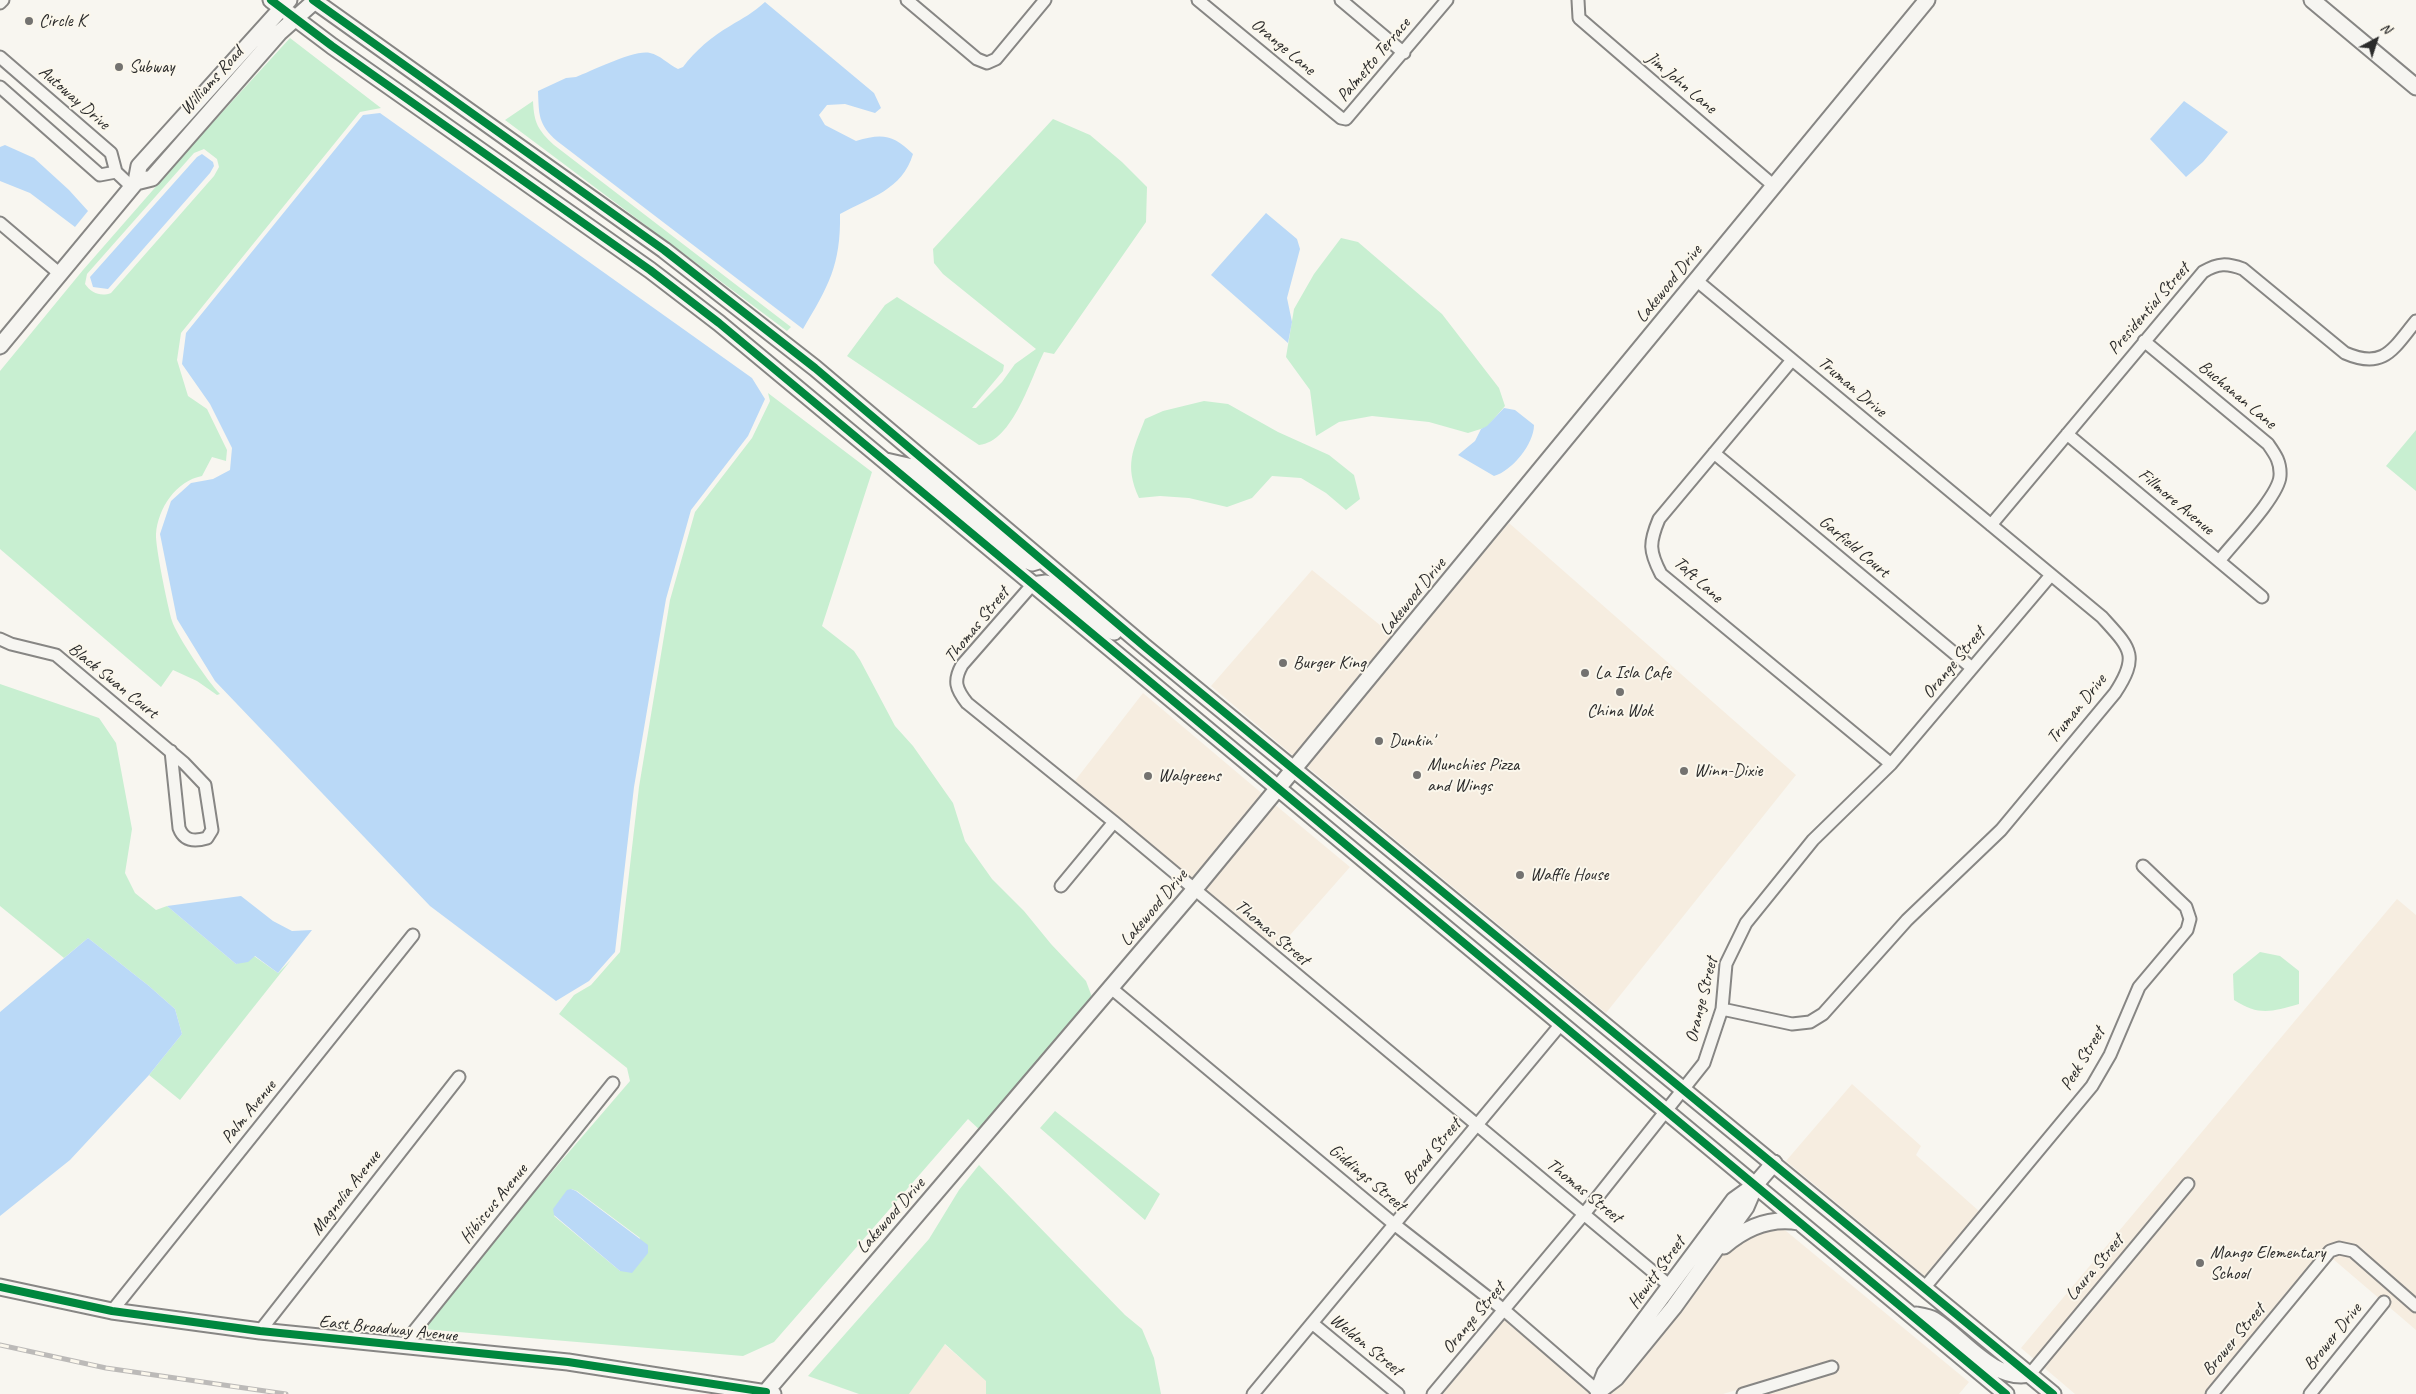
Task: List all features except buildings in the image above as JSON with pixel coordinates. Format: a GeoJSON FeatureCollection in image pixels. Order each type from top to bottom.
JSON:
{"type":"FeatureCollection","features":[{"type":"Feature","properties":{"kind":"main road"},"geometry":{"type":"LineString","coordinates":[[314,0],[664,250],[815,368],[1145,647],[1534,969],[1925,1286],[2053,1394]]}},
{"type":"Feature","properties":{"kind":"main road","name":"Williams Road"},"geometry":{"type":"LineString","coordinates":[[134,184],[152,178],[294,18],[314,0]]}},
{"type":"Feature","properties":{"kind":"main road","name":"Lakewood Drive"},"geometry":{"type":"LineString","coordinates":[[768,1393],[1194,890],[1927,0]]}},
{"type":"Feature","properties":{"kind":"main road"},"geometry":{"type":"LineString","coordinates":[[2312,0],[2416,87]]}},
{"type":"Feature","properties":{"kind":"main road"},"geometry":{"type":"LineString","coordinates":[[280,2],[294,18],[650,270],[784,376],[1277,790],[2006,1394]]}},
{"type":"Feature","properties":{"kind":"main road","name":"Williams Road"},"geometry":{"type":"LineString","coordinates":[[0,346],[134,184],[139,166],[280,2]]}},
{"type":"Feature","properties":{"kind":"main road"},"geometry":{"type":"LineString","coordinates":[[885,461],[908,466],[1023,559],[1032,563],[1042,560]]}},
{"type":"Feature","properties":{"kind":"main road"},"geometry":{"type":"LineString","coordinates":[[1032,585],[1046,583],[1056,587],[1109,630],[1145,647]]}},
{"type":"Feature","properties":{"kind":"main road","name":"Hewitt Street"},"geometry":{"type":"LineString","coordinates":[[1599,1393],[1605,1373],[1734,1200],[1755,1185],[1774,1163]]}},
{"type":"Feature","properties":{"kind":"main road","name":"Hewitt Street"},"geometry":{"type":"LineString","coordinates":[[1599,1393],[1616,1378],[1674,1307],[1746,1207],[1755,1185]]}},
{"type":"Feature","properties":{"kind":"main road"},"geometry":{"type":"LineString","coordinates":[[1708,1260],[1740,1233],[1762,1223],[1786,1220],[1799,1222]]}},
{"type":"Feature","properties":{"kind":"main road","name":"East Broadway Avenue"},"geometry":{"type":"LineString","coordinates":[[0,1286],[112,1311],[260,1331],[568,1362],[768,1393]]}},
{"type":"Feature","properties":{"kind":"main road"},"geometry":{"type":"LineString","coordinates":[[1909,1313],[1932,1319],[1995,1367],[2016,1377],[2030,1374]]}},
{"type":"Feature","properties":{"kind":"street"},"geometry":{"type":"LineString","coordinates":[[0,3],[3,0]]}},
{"type":"Feature","properties":{"kind":"street"},"geometry":{"type":"LineString","coordinates":[[907,0],[977,59],[987,63],[996,59],[1045,0]]}},
{"type":"Feature","properties":{"kind":"street","name":"Orange Lane"},"geometry":{"type":"LineString","coordinates":[[1198,0],[1341,118],[1346,119]]}},
{"type":"Feature","properties":{"kind":"street"},"geometry":{"type":"LineString","coordinates":[[1341,0],[1404,53]]}},
{"type":"Feature","properties":{"kind":"street","name":"Palmetto Terrace"},"geometry":{"type":"LineString","coordinates":[[1346,119],[1404,53],[1447,0]]}},
{"type":"Feature","properties":{"kind":"street","name":"Jim John Lane"},"geometry":{"type":"LineString","coordinates":[[1578,0],[1579,18],[1774,186]]}},
{"type":"Feature","properties":{"kind":"street","name":"Autoway Drive"},"geometry":{"type":"LineString","coordinates":[[0,57],[111,153],[116,172],[134,184]]}},
{"type":"Feature","properties":{"kind":"street"},"geometry":{"type":"LineString","coordinates":[[0,87],[100,175],[116,172]]}},
{"type":"Feature","properties":{"kind":"street"},"geometry":{"type":"LineString","coordinates":[[0,223],[60,274]]}},
{"type":"Feature","properties":{"kind":"street","name":"Presidential Street"},"geometry":{"type":"LineString","coordinates":[[1991,525],[2203,272],[2214,265],[2227,263],[2243,269],[2345,353],[2362,360],[2380,359],[2393,348],[2416,321]]}},
{"type":"Feature","properties":{"kind":"street","name":"Truman Drive"},"geometry":{"type":"LineString","coordinates":[[1696,280],[2102,618],[2126,644],[2131,659],[2126,677],[2115,693],[2000,830],[1908,920],[1823,1014],[1810,1022],[1792,1024],[1722,1009]]}},
{"type":"Feature","properties":{"kind":"street","name":"Buchanan Lane"},"geometry":{"type":"LineString","coordinates":[[2144,341],[2268,444],[2278,459],[2280,477],[2275,493],[2218,560]]}},
{"type":"Feature","properties":{"kind":"street","name":"Taft Lane"},"geometry":{"type":"LineString","coordinates":[[1792,360],[1659,519],[1652,535],[1651,554],[1662,574],[1892,764]]}},
{"type":"Feature","properties":{"kind":"street","name":"Fillmore Avenue"},"geometry":{"type":"LineString","coordinates":[[2066,434],[2262,597]]}},
{"type":"Feature","properties":{"kind":"street","name":"Garfield Court"},"geometry":{"type":"LineString","coordinates":[[1714,453],[1972,668]]}},
{"type":"Feature","properties":{"kind":"street","name":"Orange Street"},"geometry":{"type":"LineString","coordinates":[[1433,1394],[1584,1214],[1704,1063],[1722,1009],[1726,964],[1746,923],[1813,840],[1892,764],[2051,575]]}},
{"type":"Feature","properties":{"kind":"street","name":"Thomas Street"},"geometry":{"type":"LineString","coordinates":[[1032,585],[962,665],[956,676],[956,684],[967,703],[1114,822],[1670,1286]]}},
{"type":"Feature","properties":{"kind":"street","name":"Black Swan Court"},"geometry":{"type":"LineString","coordinates":[[0,639],[11,644],[56,655],[170,751],[205,785],[212,830],[207,838],[193,841],[182,835],[179,828],[170,751]]}},
{"type":"Feature","properties":{"kind":"street"},"geometry":{"type":"LineString","coordinates":[[1061,886],[1114,822]]}},
{"type":"Feature","properties":{"kind":"street","name":"Peek Street"},"geometry":{"type":"LineString","coordinates":[[1925,1286],[2092,1086],[2110,1055],[2139,987],[2187,930],[2190,919],[2186,907],[2143,866]]}},
{"type":"Feature","properties":{"kind":"street","name":"Palm Avenue"},"geometry":{"type":"LineString","coordinates":[[112,1311],[413,935]]}},
{"type":"Feature","properties":{"kind":"street","name":"Giddings Street"},"geometry":{"type":"LineString","coordinates":[[1111,988],[1394,1224],[1504,1310],[1599,1393]]}},
{"type":"Feature","properties":{"kind":"street","name":"Broad Street"},"geometry":{"type":"LineString","coordinates":[[1253,1394],[1561,1024]]}},
{"type":"Feature","properties":{"kind":"street","name":"Magnolia Avenue"},"geometry":{"type":"LineString","coordinates":[[260,1331],[459,1077]]}},
{"type":"Feature","properties":{"kind":"street","name":"Hibiscus Avenue"},"geometry":{"type":"LineString","coordinates":[[403,1346],[613,1084]]}},
{"type":"Feature","properties":{"kind":"street","name":"Laura Street"},"geometry":{"type":"LineString","coordinates":[[2030,1374],[2188,1184]]}},
{"type":"Feature","properties":{"kind":"street","name":"Brower Street"},"geometry":{"type":"LineString","coordinates":[[2212,1394],[2330,1251],[2339,1248],[2353,1251],[2416,1306]]}},
{"type":"Feature","properties":{"kind":"street","name":"Brower Drive"},"geometry":{"type":"LineString","coordinates":[[2310,1394],[2384,1302]]}},
{"type":"Feature","properties":{"kind":"street","name":"Weldon Street"},"geometry":{"type":"LineString","coordinates":[[1312,1323],[1398,1394]]}},
{"type":"Feature","properties":{"kind":"street"},"geometry":{"type":"LineString","coordinates":[[1742,1394],[1832,1367]]}},
{"type":"Feature","properties":{"kind":"shaded area"},"geometry":{"type":"Polygon","coordinates":[[[1509,523],[1796,775],[1606,1013],[1305,765],[1509,523]]]}},
{"type":"Feature","properties":{"kind":"shaded area"},"geometry":{"type":"Polygon","coordinates":[[[1312,570],[1396,638],[1296,758],[1211,686],[1312,570]]]}},
{"type":"Feature","properties":{"kind":"shaded area"},"geometry":{"type":"Polygon","coordinates":[[[1143,693],[1265,796],[1193,882],[1074,782],[1143,693]]]}},
{"type":"Feature","properties":{"kind":"shaded area"},"geometry":{"type":"Polygon","coordinates":[[[1273,803],[1350,867],[1276,951],[1202,889],[1273,803]]]}},
{"type":"Feature","properties":{"kind":"shaded area"},"geometry":{"type":"Polygon","coordinates":[[[2397,899],[2416,915],[2416,1330],[2333,1259],[2222,1394],[2075,1394],[2021,1348],[2397,899]]]}},
{"type":"Feature","properties":{"kind":"shaded area"},"geometry":{"type":"Polygon","coordinates":[[[1852,1084],[1921,1146],[1916,1155],[1980,1212],[1926,1277],[1786,1161],[1852,1084]]]}},
{"type":"Feature","properties":{"kind":"shaded area"},"geometry":{"type":"Polygon","coordinates":[[[1780,1226],[1969,1382],[1959,1394],[1762,1394],[1838,1371],[1837,1360],[1723,1394],[1611,1394],[1608,1391],[1712,1263],[1742,1238],[1780,1226]]]}},
{"type":"Feature","properties":{"kind":"shaded area"},"geometry":{"type":"Polygon","coordinates":[[[1504,1318],[1590,1393],[1443,1394],[1504,1318]]]}},
{"type":"Feature","properties":{"kind":"shaded area"},"geometry":{"type":"Polygon","coordinates":[[[944,1344],[987,1381],[986,1394],[909,1394],[944,1344]]]}},
{"type":"Feature","properties":{"kind":"green space"},"geometry":{"type":"Polygon","coordinates":[[[290,38],[381,108],[360,112],[181,333],[177,360],[188,396],[207,409],[227,450],[226,461],[212,457],[202,476],[184,484],[170,497],[157,524],[156,540],[172,621],[193,659],[220,694],[217,695],[197,681],[173,670],[161,687],[0,549],[0,371],[83,270],[194,143],[290,38]],[[204,149],[194,153],[87,274],[85,284],[87,287],[93,292],[100,294],[111,293],[214,176],[219,167],[217,159],[204,149]]]}},
{"type":"Feature","properties":{"kind":"green space"},"geometry":{"type":"Polygon","coordinates":[[[533,101],[534,115],[538,126],[554,145],[791,327],[787,331],[505,120],[533,101]]]}},
{"type":"Feature","properties":{"kind":"green space"},"geometry":{"type":"Polygon","coordinates":[[[1053,119],[1090,135],[1122,162],[1147,187],[1146,222],[1054,354],[1044,352],[1027,392],[1011,421],[1002,433],[991,441],[979,445],[847,356],[885,305],[897,297],[1004,365],[1003,371],[972,408],[976,408],[1002,382],[1015,364],[1036,349],[943,274],[934,263],[933,249],[1053,119]]]}},
{"type":"Feature","properties":{"kind":"green space"},"geometry":{"type":"Polygon","coordinates":[[[1341,238],[1358,242],[1442,314],[1499,388],[1505,406],[1487,427],[1468,433],[1429,422],[1372,416],[1339,422],[1316,436],[1310,390],[1286,357],[1294,309],[1314,274],[1341,238]]]}},
{"type":"Feature","properties":{"kind":"green space"},"geometry":{"type":"Polygon","coordinates":[[[768,393],[872,472],[822,626],[854,651],[895,726],[913,746],[953,803],[965,841],[992,879],[1024,911],[1051,944],[1086,981],[1092,997],[1083,1012],[981,1131],[968,1119],[774,1342],[743,1356],[423,1329],[514,1216],[630,1081],[627,1068],[559,1014],[574,995],[591,985],[620,952],[639,787],[670,600],[695,512],[752,438],[770,401],[768,393]],[[571,1189],[554,1216],[620,1271],[640,1238],[577,1191],[571,1189]]]}},
{"type":"Feature","properties":{"kind":"green space"},"geometry":{"type":"Polygon","coordinates":[[[1204,401],[1228,404],[1278,432],[1329,455],[1354,475],[1360,499],[1346,510],[1326,493],[1301,478],[1272,476],[1252,498],[1227,507],[1189,498],[1160,496],[1139,498],[1134,486],[1131,467],[1134,449],[1145,419],[1163,411],[1204,401]]]}},
{"type":"Feature","properties":{"kind":"green space"},"geometry":{"type":"Polygon","coordinates":[[[2416,430],[2416,491],[2386,466],[2416,430]]]}},
{"type":"Feature","properties":{"kind":"green space"},"geometry":{"type":"Polygon","coordinates":[[[0,684],[99,718],[116,743],[132,829],[125,873],[135,893],[156,910],[167,906],[236,964],[254,956],[278,973],[291,960],[180,1100],[149,1075],[182,1034],[175,1009],[88,938],[64,958],[0,906],[0,684]]]}},
{"type":"Feature","properties":{"kind":"green space"},"geometry":{"type":"Polygon","coordinates":[[[2260,952],[2280,956],[2299,971],[2299,1004],[2265,1011],[2251,1008],[2234,1000],[2233,974],[2260,952]]]}},
{"type":"Feature","properties":{"kind":"green space"},"geometry":{"type":"Polygon","coordinates":[[[1055,1111],[1160,1194],[1145,1220],[1040,1128],[1055,1111]]]}},
{"type":"Feature","properties":{"kind":"green space"},"geometry":{"type":"Polygon","coordinates":[[[979,1165],[1125,1315],[1142,1329],[1154,1358],[1161,1394],[986,1394],[986,1381],[945,1344],[909,1394],[859,1394],[808,1376],[929,1239],[959,1190],[979,1165]]]}},
{"type":"Feature","properties":{"kind":"water"},"geometry":{"type":"Polygon","coordinates":[[[765,2],[874,93],[881,108],[875,113],[845,104],[827,105],[819,115],[825,125],[856,141],[873,137],[887,137],[893,139],[913,154],[908,166],[893,184],[874,197],[840,214],[838,248],[831,275],[826,288],[803,329],[557,141],[546,129],[539,113],[538,91],[566,78],[576,77],[624,57],[650,53],[678,69],[683,67],[710,39],[765,2]]]}},
{"type":"Feature","properties":{"kind":"water"},"geometry":{"type":"Polygon","coordinates":[[[2184,101],[2228,132],[2203,162],[2186,177],[2150,139],[2184,101]]]}},
{"type":"Feature","properties":{"kind":"water"},"geometry":{"type":"Polygon","coordinates":[[[380,113],[752,378],[765,399],[748,436],[691,510],[666,599],[634,787],[615,952],[589,981],[556,1001],[430,906],[215,681],[177,619],[160,534],[171,501],[191,483],[213,479],[230,470],[232,448],[210,404],[182,364],[186,333],[363,115],[380,113]]]}},
{"type":"Feature","properties":{"kind":"water"},"geometry":{"type":"Polygon","coordinates":[[[5,145],[34,158],[69,190],[88,211],[75,227],[30,193],[0,181],[0,147],[5,145]]]}},
{"type":"Feature","properties":{"kind":"water"},"geometry":{"type":"Polygon","coordinates":[[[202,154],[213,162],[214,166],[210,173],[108,289],[93,287],[90,277],[197,157],[202,154]]]}},
{"type":"Feature","properties":{"kind":"water"},"geometry":{"type":"Polygon","coordinates":[[[1266,213],[1297,239],[1300,249],[1287,298],[1292,322],[1288,343],[1211,275],[1266,213]]]}},
{"type":"Feature","properties":{"kind":"water"},"geometry":{"type":"Polygon","coordinates":[[[1504,408],[1515,410],[1534,425],[1533,432],[1526,448],[1515,463],[1494,476],[1458,455],[1475,441],[1481,429],[1487,426],[1504,408]]]}},
{"type":"Feature","properties":{"kind":"water"},"geometry":{"type":"Polygon","coordinates":[[[241,896],[273,921],[292,931],[312,930],[278,973],[255,956],[248,962],[236,964],[167,906],[241,896]]]}},
{"type":"Feature","properties":{"kind":"water"},"geometry":{"type":"Polygon","coordinates":[[[88,938],[175,1009],[182,1034],[149,1075],[70,1160],[0,1216],[0,1012],[88,938]]]}},
{"type":"Feature","properties":{"kind":"water"},"geometry":{"type":"Polygon","coordinates":[[[571,1189],[648,1245],[648,1253],[632,1273],[620,1271],[554,1215],[553,1209],[567,1190],[571,1189]]]}},
{"type":"Feature","properties":{"kind":"railway"},"geometry":{"type":"LineString","coordinates":[[0,1345],[106,1368],[286,1394]]}},
{"type":"Feature","properties":{"kind":"cycle path"},"geometry":{"type":"LineString","coordinates":[[271,0],[332,46],[650,270],[719,323],[2006,1394]]}},
{"type":"Feature","properties":{"kind":"cycle path"},"geometry":{"type":"LineString","coordinates":[[313,0],[664,250],[815,368],[1145,647],[2053,1394]]}},
{"type":"Feature","properties":{"kind":"cycle path"},"geometry":{"type":"LineString","coordinates":[[0,1287],[112,1311],[260,1331],[568,1362],[766,1392]]}},
{"type":"Feature","properties":{"kind":"place","name":"Circle K"},"geometry":{"type":"Point","coordinates":[29,21]}},
{"type":"Feature","properties":{"kind":"place","name":"Subway"},"geometry":{"type":"Point","coordinates":[119,67]}},
{"type":"Feature","properties":{"kind":"place","name":"Burger King"},"geometry":{"type":"Point","coordinates":[1283,663]}},
{"type":"Feature","properties":{"kind":"place","name":"La Isla Cafe"},"geometry":{"type":"Point","coordinates":[1585,673]}},
{"type":"Feature","properties":{"kind":"place","name":"China Wok"},"geometry":{"type":"Point","coordinates":[1620,692]}},
{"type":"Feature","properties":{"kind":"place","name":"Dunkin'"},"geometry":{"type":"Point","coordinates":[1379,741]}},
{"type":"Feature","properties":{"kind":"place","name":"Winn-Dixie"},"geometry":{"type":"Point","coordinates":[1684,771]}},
{"type":"Feature","properties":{"kind":"place","name":"Munchies Pizza and Wings"},"geometry":{"type":"Point","coordinates":[1417,775]}},
{"type":"Feature","properties":{"kind":"place","name":"Walgreens"},"geometry":{"type":"Point","coordinates":[1148,776]}},
{"type":"Feature","properties":{"kind":"place","name":"Waffle House"},"geometry":{"type":"Point","coordinates":[1520,875]}},
{"type":"Feature","properties":{"kind":"place","name":"Mango Elementary School"},"geometry":{"type":"Point","coordinates":[2200,1263]}}]}
